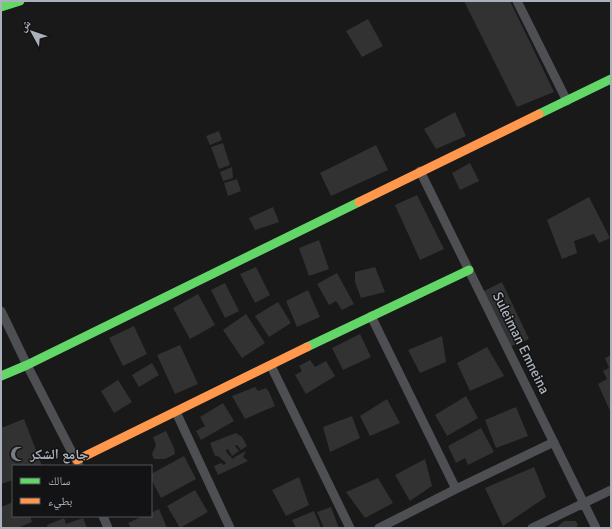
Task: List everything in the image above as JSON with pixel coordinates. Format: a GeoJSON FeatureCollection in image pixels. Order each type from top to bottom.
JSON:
{"type":"FeatureCollection","features":[{"type":"Feature","properties":{"kind":"street"},"geometry":{"type":"LineString","coordinates":[[1,7],[20,1]]}},
{"type":"Feature","properties":{"kind":"street"},"geometry":{"type":"LineString","coordinates":[[517,1],[567,101]]}},
{"type":"Feature","properties":{"kind":"street"},"geometry":{"type":"LineString","coordinates":[[1,376],[27,365],[420,171],[611,79]]}},
{"type":"Feature","properties":{"kind":"street","name":"Suleiman Emneina"},"geometry":{"type":"LineString","coordinates":[[420,171],[596,528]]}},
{"type":"Feature","properties":{"kind":"street"},"geometry":{"type":"LineString","coordinates":[[1,311],[27,365],[78,463],[176,412],[371,316],[469,270]]}},
{"type":"Feature","properties":{"kind":"street"},"geometry":{"type":"LineString","coordinates":[[371,316],[456,489]]}},
{"type":"Feature","properties":{"kind":"street"},"geometry":{"type":"LineString","coordinates":[[271,366],[350,528]]}},
{"type":"Feature","properties":{"kind":"street"},"geometry":{"type":"LineString","coordinates":[[176,412],[230,528]]}},
{"type":"Feature","properties":{"kind":"street"},"geometry":{"type":"LineString","coordinates":[[379,528],[554,442]]}},
{"type":"Feature","properties":{"kind":"street"},"geometry":{"type":"LineString","coordinates":[[532,528],[611,490]]}},
{"type":"Feature","properties":{"kind":"street"},"geometry":{"type":"LineString","coordinates":[[102,517],[108,528]]}},
{"type":"Feature","properties":{"kind":"building"},"geometry":{"type":"Polygon","coordinates":[[[464,1],[510,1],[554,92],[517,107],[464,1]]]}},
{"type":"Feature","properties":{"kind":"building"},"geometry":{"type":"Polygon","coordinates":[[[368,19],[383,46],[362,57],[346,31],[368,19]]]}},
{"type":"Feature","properties":{"kind":"building"},"geometry":{"type":"Polygon","coordinates":[[[455,112],[466,136],[436,149],[424,129],[455,112]]]}},
{"type":"Feature","properties":{"kind":"building"},"geometry":{"type":"Polygon","coordinates":[[[219,131],[222,140],[210,145],[206,136],[219,131]]]}},
{"type":"Feature","properties":{"kind":"building"},"geometry":{"type":"Polygon","coordinates":[[[223,143],[230,165],[219,169],[211,147],[223,143]]]}},
{"type":"Feature","properties":{"kind":"building"},"geometry":{"type":"Polygon","coordinates":[[[376,145],[388,170],[331,196],[320,173],[376,145]]]}},
{"type":"Feature","properties":{"kind":"building"},"geometry":{"type":"Polygon","coordinates":[[[470,163],[479,181],[460,190],[452,173],[470,163]]]}},
{"type":"Feature","properties":{"kind":"building"},"geometry":{"type":"Polygon","coordinates":[[[232,167],[233,178],[223,181],[220,172],[232,167]]]}},
{"type":"Feature","properties":{"kind":"building"},"geometry":{"type":"Polygon","coordinates":[[[237,179],[241,191],[228,196],[224,183],[237,179]]]}},
{"type":"Feature","properties":{"kind":"building"},"geometry":{"type":"Polygon","coordinates":[[[417,195],[444,249],[420,260],[395,205],[417,195]]]}},
{"type":"Feature","properties":{"kind":"building"},"geometry":{"type":"Polygon","coordinates":[[[589,197],[610,238],[599,243],[594,234],[574,241],[577,253],[562,259],[547,220],[589,197]]]}},
{"type":"Feature","properties":{"kind":"building"},"geometry":{"type":"Polygon","coordinates":[[[273,207],[279,222],[255,230],[249,218],[273,207]]]}},
{"type":"Feature","properties":{"kind":"building"},"geometry":{"type":"Polygon","coordinates":[[[319,240],[329,269],[309,276],[299,248],[319,240]]]}},
{"type":"Feature","properties":{"kind":"building"},"geometry":{"type":"Polygon","coordinates":[[[256,267],[270,295],[255,303],[240,274],[256,267]]]}},
{"type":"Feature","properties":{"kind":"building"},"geometry":{"type":"Polygon","coordinates":[[[375,267],[385,292],[361,298],[355,282],[355,272],[375,267]]]}},
{"type":"Feature","properties":{"kind":"building"},"geometry":{"type":"Polygon","coordinates":[[[337,273],[354,304],[342,310],[336,301],[329,305],[317,284],[337,273]]]}},
{"type":"Feature","properties":{"kind":"building"},"geometry":{"type":"Polygon","coordinates":[[[502,282],[529,339],[507,348],[480,293],[502,282]]]}},
{"type":"Feature","properties":{"kind":"building"},"geometry":{"type":"Polygon","coordinates":[[[225,283],[239,311],[225,318],[211,290],[225,283]]]}},
{"type":"Feature","properties":{"kind":"building"},"geometry":{"type":"Polygon","coordinates":[[[308,290],[320,317],[297,327],[286,301],[308,290]]]}},
{"type":"Feature","properties":{"kind":"building"},"geometry":{"type":"Polygon","coordinates":[[[198,294],[215,325],[190,339],[173,308],[198,294]]]}},
{"type":"Feature","properties":{"kind":"building"},"geometry":{"type":"Polygon","coordinates":[[[278,302],[291,323],[269,337],[255,316],[278,302]]]}},
{"type":"Feature","properties":{"kind":"building"},"geometry":{"type":"Polygon","coordinates":[[[246,314],[265,343],[242,358],[223,330],[246,314]]]}},
{"type":"Feature","properties":{"kind":"building"},"geometry":{"type":"Polygon","coordinates":[[[134,326],[147,354],[123,366],[109,338],[134,326]]]}},
{"type":"Feature","properties":{"kind":"building"},"geometry":{"type":"Polygon","coordinates":[[[360,334],[371,357],[343,370],[332,348],[360,334]]]}},
{"type":"Feature","properties":{"kind":"building"},"geometry":{"type":"Polygon","coordinates":[[[442,336],[446,362],[420,373],[408,350],[442,336]]]}},
{"type":"Feature","properties":{"kind":"building"},"geometry":{"type":"Polygon","coordinates":[[[180,345],[198,384],[175,394],[157,355],[180,345]]]}},
{"type":"Feature","properties":{"kind":"building"},"geometry":{"type":"Polygon","coordinates":[[[487,347],[504,376],[470,391],[457,363],[487,347]]]}},
{"type":"Feature","properties":{"kind":"building"},"geometry":{"type":"Polygon","coordinates":[[[611,355],[611,413],[598,384],[607,379],[603,371],[609,368],[605,358],[611,355]]]}},
{"type":"Feature","properties":{"kind":"building"},"geometry":{"type":"Polygon","coordinates":[[[310,360],[315,367],[326,361],[335,376],[306,394],[295,375],[302,371],[299,366],[310,360]]]}},
{"type":"Feature","properties":{"kind":"building"},"geometry":{"type":"Polygon","coordinates":[[[152,363],[159,375],[139,387],[132,375],[152,363]]]}},
{"type":"Feature","properties":{"kind":"building"},"geometry":{"type":"Polygon","coordinates":[[[118,380],[132,402],[114,413],[101,391],[118,380]]]}},
{"type":"Feature","properties":{"kind":"building"},"geometry":{"type":"Polygon","coordinates":[[[255,387],[258,391],[266,388],[275,406],[245,419],[232,396],[255,387]]]}},
{"type":"Feature","properties":{"kind":"building"},"geometry":{"type":"Polygon","coordinates":[[[466,396],[478,418],[447,436],[435,415],[466,396]]]}},
{"type":"Feature","properties":{"kind":"building"},"geometry":{"type":"Polygon","coordinates":[[[387,399],[400,423],[370,436],[360,416],[387,399]]]}},
{"type":"Feature","properties":{"kind":"building"},"geometry":{"type":"Polygon","coordinates":[[[223,403],[234,421],[201,440],[196,431],[205,426],[200,417],[223,403]]]}},
{"type":"Feature","properties":{"kind":"building"},"geometry":{"type":"Polygon","coordinates":[[[516,407],[528,436],[496,448],[485,420],[516,407]]]}},
{"type":"Feature","properties":{"kind":"building"},"geometry":{"type":"Polygon","coordinates":[[[352,416],[360,438],[330,452],[323,427],[352,416]]]}},
{"type":"Feature","properties":{"kind":"building"},"geometry":{"type":"Polygon","coordinates":[[[24,419],[42,465],[12,465],[12,480],[1,484],[1,428],[24,419]]]}},
{"type":"Feature","properties":{"kind":"building"},"geometry":{"type":"Polygon","coordinates":[[[481,428],[494,452],[468,465],[465,458],[456,463],[448,446],[481,428]]]}},
{"type":"Feature","properties":{"kind":"building"},"geometry":{"type":"Polygon","coordinates":[[[166,431],[174,448],[175,454],[165,459],[154,459],[152,454],[156,445],[153,437],[166,431]]]}},
{"type":"Feature","properties":{"kind":"building"},"geometry":{"type":"Polygon","coordinates":[[[236,433],[242,437],[247,446],[241,450],[237,445],[235,446],[239,451],[232,456],[228,449],[226,450],[227,453],[234,460],[233,458],[246,451],[243,457],[248,461],[218,475],[214,466],[221,463],[224,465],[226,463],[218,456],[215,456],[210,443],[236,433]]]}},
{"type":"Feature","properties":{"kind":"building"},"geometry":{"type":"Polygon","coordinates":[[[184,456],[196,479],[161,498],[152,481],[152,473],[184,456]]]}},
{"type":"Feature","properties":{"kind":"building"},"geometry":{"type":"Polygon","coordinates":[[[425,459],[432,486],[410,501],[395,475],[425,459]]]}},
{"type":"Feature","properties":{"kind":"building"},"geometry":{"type":"Polygon","coordinates":[[[534,467],[546,497],[503,526],[485,488],[534,467]]]}},
{"type":"Feature","properties":{"kind":"building"},"geometry":{"type":"Polygon","coordinates":[[[299,477],[309,505],[286,516],[272,490],[299,477]]]}},
{"type":"Feature","properties":{"kind":"building"},"geometry":{"type":"Polygon","coordinates":[[[378,478],[393,503],[365,518],[346,492],[378,478]]]}},
{"type":"Feature","properties":{"kind":"building"},"geometry":{"type":"Polygon","coordinates":[[[195,490],[208,512],[180,528],[167,506],[195,490]]]}},
{"type":"Feature","properties":{"kind":"building"},"geometry":{"type":"Polygon","coordinates":[[[12,502],[12,517],[30,517],[32,522],[17,528],[1,528],[1,507],[12,502]]]}},
{"type":"Feature","properties":{"kind":"building"},"geometry":{"type":"Polygon","coordinates":[[[331,507],[339,528],[324,528],[317,512],[331,507]]]}},
{"type":"Feature","properties":{"kind":"building"},"geometry":{"type":"Polygon","coordinates":[[[159,509],[167,528],[131,528],[128,523],[141,517],[152,517],[152,512],[159,509]]]}},
{"type":"Feature","properties":{"kind":"building"},"geometry":{"type":"Polygon","coordinates":[[[314,511],[321,528],[296,528],[292,520],[314,511]]]}},
{"type":"Feature","properties":{"kind":"building"},"geometry":{"type":"Polygon","coordinates":[[[64,518],[66,524],[83,518],[87,528],[48,528],[47,525],[64,518]]]}},
{"type":"Feature","properties":{"kind":"building"},"geometry":{"type":"Polygon","coordinates":[[[564,521],[576,521],[578,525],[576,528],[556,528],[564,521]]]}},
{"type":"Feature","properties":{"kind":"traffic: fast"},"geometry":{"type":"LineString","coordinates":[[1,7],[20,1]]}},
{"type":"Feature","properties":{"kind":"traffic: fast"},"geometry":{"type":"LineString","coordinates":[[539,114],[611,79]]}},
{"type":"Feature","properties":{"kind":"traffic: fast"},"geometry":{"type":"LineString","coordinates":[[1,376],[27,365],[359,202]]}},
{"type":"Feature","properties":{"kind":"traffic: fast"},"geometry":{"type":"LineString","coordinates":[[307,347],[469,270]]}},
{"type":"Feature","properties":{"kind":"traffic: slow"},"geometry":{"type":"LineString","coordinates":[[359,202],[539,114]]}},
{"type":"Feature","properties":{"kind":"traffic: slow"},"geometry":{"type":"LineString","coordinates":[[77,460],[307,347]]}},
{"type":"Feature","properties":{"kind":"place","name":"جامع الشكر"},"geometry":{"type":"Point","coordinates":[18,454]}}]}
